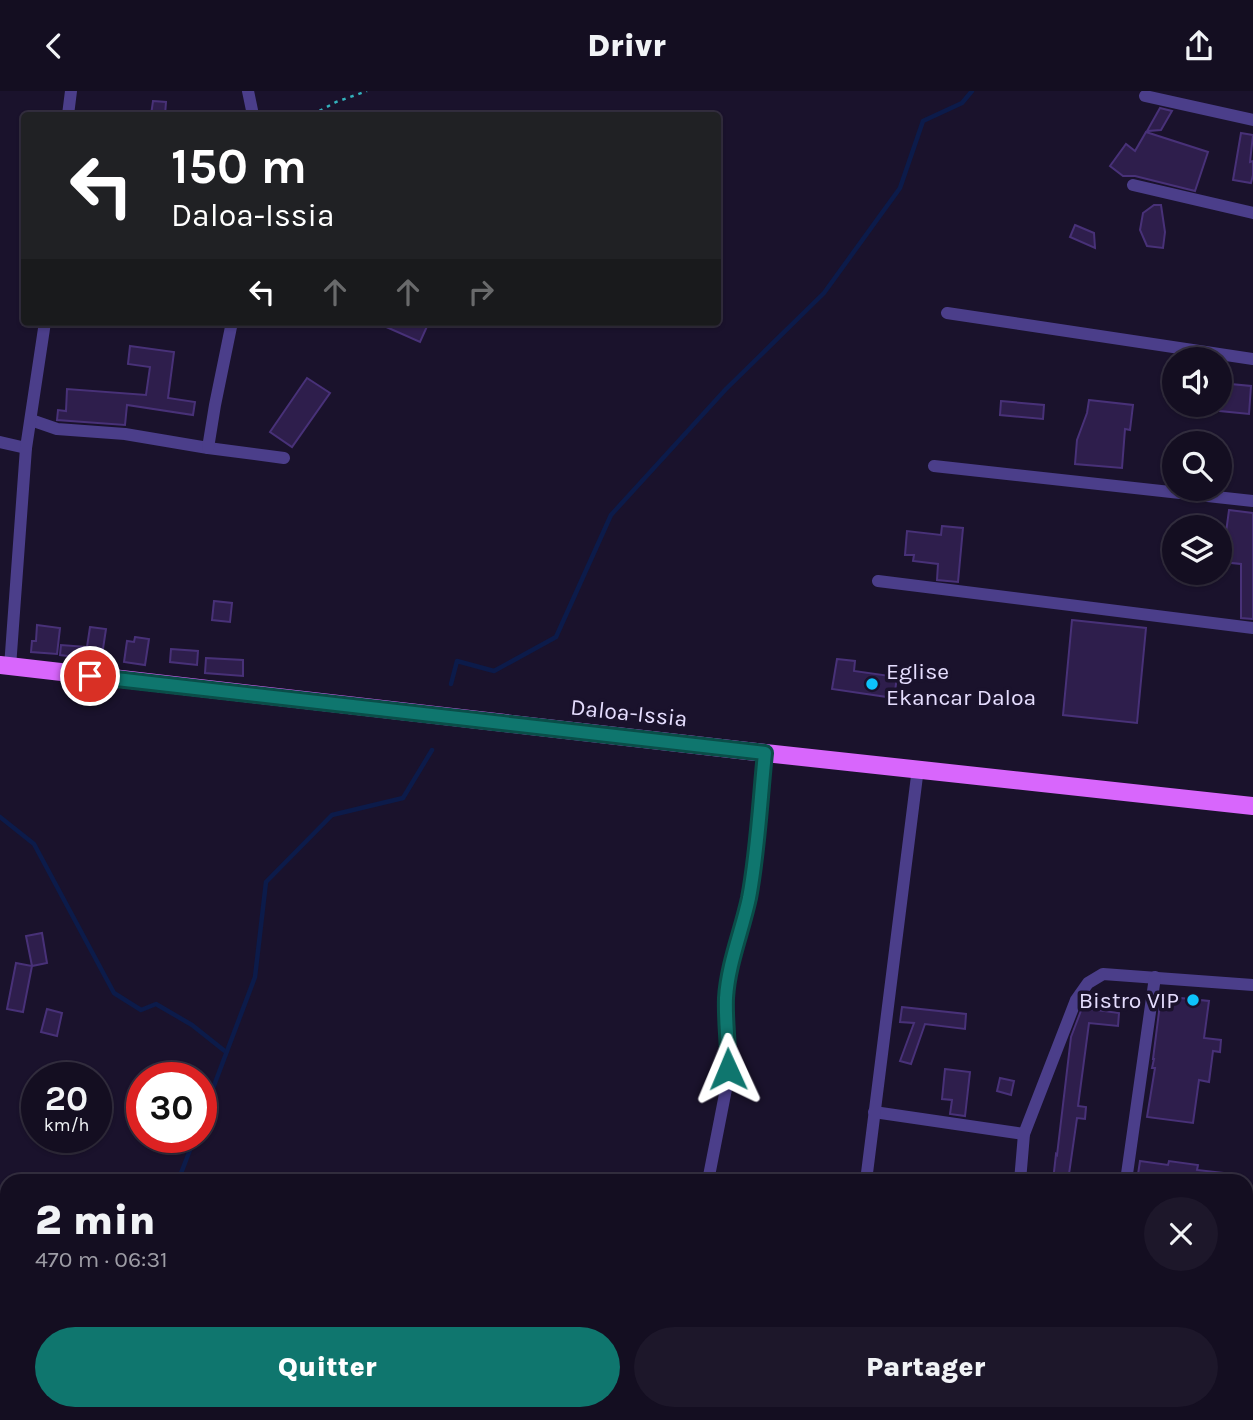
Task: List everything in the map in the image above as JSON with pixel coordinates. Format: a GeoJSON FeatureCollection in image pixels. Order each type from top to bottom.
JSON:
{"type":"FeatureCollection","features":[{"type":"Feature","properties":{"kind":"main road","name":"Daloa-Issia"},"geometry":{"type":"LineString","coordinates":[[5,666],[1253,806]]}},
{"type":"Feature","properties":{"kind":"street"},"geometry":{"type":"LineString","coordinates":[[68,112],[71,91]]}},
{"type":"Feature","properties":{"kind":"street"},"geometry":{"type":"LineString","coordinates":[[248,91],[252,112]]}},
{"type":"Feature","properties":{"kind":"street"},"geometry":{"type":"LineString","coordinates":[[1146,96],[1253,120]]}},
{"type":"Feature","properties":{"kind":"street"},"geometry":{"type":"LineString","coordinates":[[1133,185],[1253,213]]}},
{"type":"Feature","properties":{"kind":"street"},"geometry":{"type":"LineString","coordinates":[[947,313],[1253,359]]}},
{"type":"Feature","properties":{"kind":"street"},"geometry":{"type":"LineString","coordinates":[[5,666],[26,448],[44,326]]}},
{"type":"Feature","properties":{"kind":"street"},"geometry":{"type":"LineString","coordinates":[[208,448],[231,326]]}},
{"type":"Feature","properties":{"kind":"street"},"geometry":{"type":"LineString","coordinates":[[31,419],[57,429],[125,434],[285,458]]}},
{"type":"Feature","properties":{"kind":"street"},"geometry":{"type":"LineString","coordinates":[[0,442],[26,448]]}},
{"type":"Feature","properties":{"kind":"street"},"geometry":{"type":"LineString","coordinates":[[934,466],[1253,501]]}},
{"type":"Feature","properties":{"kind":"street"},"geometry":{"type":"LineString","coordinates":[[878,581],[1253,628]]}},
{"type":"Feature","properties":{"kind":"street"},"geometry":{"type":"LineString","coordinates":[[709,1174],[727,1084],[729,1053],[726,999],[756,857],[765,753]]}},
{"type":"Feature","properties":{"kind":"street"},"geometry":{"type":"LineString","coordinates":[[867,1174],[918,768]]}},
{"type":"Feature","properties":{"kind":"street"},"geometry":{"type":"LineString","coordinates":[[1021,1174],[1024,1134],[1076,1000],[1088,983],[1103,974],[1253,985]]}},
{"type":"Feature","properties":{"kind":"street"},"geometry":{"type":"LineString","coordinates":[[1127,1174],[1155,977]]}},
{"type":"Feature","properties":{"kind":"street"},"geometry":{"type":"LineString","coordinates":[[874,1112],[1024,1134]]}},
{"type":"Feature","properties":{"kind":"path"},"geometry":{"type":"LineString","coordinates":[[318,112],[366,91]]}},
{"type":"Feature","properties":{"kind":"building"},"geometry":{"type":"Polygon","coordinates":[[[153,101],[166,102],[165,112],[151,112],[153,101]]]}},
{"type":"Feature","properties":{"kind":"building"},"geometry":{"type":"Polygon","coordinates":[[[1160,108],[1172,111],[1161,130],[1147,131],[1160,108]]]}},
{"type":"Feature","properties":{"kind":"building"},"geometry":{"type":"Polygon","coordinates":[[[1146,132],[1208,152],[1195,191],[1135,176],[1123,176],[1110,166],[1126,144],[1135,151],[1146,132]]]}},
{"type":"Feature","properties":{"kind":"building"},"geometry":{"type":"Polygon","coordinates":[[[1241,133],[1253,135],[1251,183],[1233,180],[1241,133]]]}},
{"type":"Feature","properties":{"kind":"building"},"geometry":{"type":"Polygon","coordinates":[[[1154,205],[1161,205],[1165,232],[1163,248],[1147,246],[1140,230],[1143,213],[1154,205]]]}},
{"type":"Feature","properties":{"kind":"building"},"geometry":{"type":"Polygon","coordinates":[[[1075,225],[1094,233],[1095,248],[1070,237],[1075,225]]]}},
{"type":"Feature","properties":{"kind":"building"},"geometry":{"type":"Polygon","coordinates":[[[384,326],[427,326],[420,342],[384,326]]]}},
{"type":"Feature","properties":{"kind":"building"},"geometry":{"type":"Polygon","coordinates":[[[130,346],[174,352],[168,398],[195,402],[193,415],[127,405],[125,425],[57,420],[58,410],[66,411],[67,389],[146,395],[150,367],[128,364],[130,346]]]}},
{"type":"Feature","properties":{"kind":"building"},"geometry":{"type":"Polygon","coordinates":[[[307,378],[330,393],[292,447],[270,432],[307,378]]]}},
{"type":"Feature","properties":{"kind":"building"},"geometry":{"type":"Polygon","coordinates":[[[1232,384],[1251,386],[1249,414],[1232,412],[1232,384]]]}},
{"type":"Feature","properties":{"kind":"building"},"geometry":{"type":"Polygon","coordinates":[[[1089,400],[1133,405],[1130,430],[1125,429],[1122,468],[1075,464],[1077,440],[1089,400]]]}},
{"type":"Feature","properties":{"kind":"building"},"geometry":{"type":"Polygon","coordinates":[[[1001,401],[1044,405],[1043,419],[1000,415],[1001,401]]]}},
{"type":"Feature","properties":{"kind":"building"},"geometry":{"type":"Polygon","coordinates":[[[1229,510],[1253,513],[1253,619],[1241,618],[1241,564],[1232,563],[1232,515],[1228,515],[1229,510]]]}},
{"type":"Feature","properties":{"kind":"building"},"geometry":{"type":"Polygon","coordinates":[[[942,526],[963,528],[958,582],[937,580],[938,564],[913,561],[914,555],[905,555],[907,531],[941,535],[942,526]]]}},
{"type":"Feature","properties":{"kind":"building"},"geometry":{"type":"Polygon","coordinates":[[[214,601],[232,603],[230,622],[212,620],[214,601]]]}},
{"type":"Feature","properties":{"kind":"building"},"geometry":{"type":"Polygon","coordinates":[[[1072,620],[1146,628],[1137,723],[1063,715],[1072,620]]]}},
{"type":"Feature","properties":{"kind":"building"},"geometry":{"type":"Polygon","coordinates":[[[37,625],[60,628],[57,654],[31,652],[32,641],[36,641],[37,625]]]}},
{"type":"Feature","properties":{"kind":"building"},"geometry":{"type":"Polygon","coordinates":[[[90,627],[106,629],[101,662],[60,655],[61,645],[87,647],[90,627]]]}},
{"type":"Feature","properties":{"kind":"building"},"geometry":{"type":"Polygon","coordinates":[[[135,637],[149,639],[145,665],[124,662],[127,641],[134,642],[135,637]]]}},
{"type":"Feature","properties":{"kind":"building"},"geometry":{"type":"Polygon","coordinates":[[[171,649],[198,651],[197,665],[170,662],[171,649]]]}},
{"type":"Feature","properties":{"kind":"building"},"geometry":{"type":"Polygon","coordinates":[[[206,658],[243,660],[243,676],[205,673],[206,658]]]}},
{"type":"Feature","properties":{"kind":"building"},"geometry":{"type":"Polygon","coordinates":[[[837,659],[855,661],[854,671],[897,677],[894,698],[832,689],[837,659]]]}},
{"type":"Feature","properties":{"kind":"building"},"geometry":{"type":"Polygon","coordinates":[[[42,933],[47,963],[32,966],[26,936],[42,933]]]}},
{"type":"Feature","properties":{"kind":"building"},"geometry":{"type":"Polygon","coordinates":[[[16,963],[32,966],[23,1012],[7,1009],[16,963]]]}},
{"type":"Feature","properties":{"kind":"building"},"geometry":{"type":"Polygon","coordinates":[[[1161,996],[1209,1001],[1204,1038],[1221,1040],[1220,1052],[1213,1051],[1209,1082],[1199,1080],[1193,1123],[1147,1117],[1155,1068],[1152,1068],[1161,996]]]}},
{"type":"Feature","properties":{"kind":"building"},"geometry":{"type":"Polygon","coordinates":[[[902,1007],[966,1014],[965,1029],[925,1024],[911,1064],[900,1061],[914,1023],[900,1022],[902,1007]]]}},
{"type":"Feature","properties":{"kind":"building"},"geometry":{"type":"Polygon","coordinates":[[[1082,1008],[1119,1013],[1118,1026],[1089,1023],[1078,1106],[1086,1107],[1085,1119],[1077,1118],[1069,1174],[1054,1174],[1057,1155],[1071,1037],[1082,1008]]]}},
{"type":"Feature","properties":{"kind":"building"},"geometry":{"type":"Polygon","coordinates":[[[47,1009],[62,1013],[57,1036],[41,1032],[47,1009]]]}},
{"type":"Feature","properties":{"kind":"building"},"geometry":{"type":"Polygon","coordinates":[[[945,1069],[970,1072],[965,1116],[950,1114],[952,1100],[942,1099],[945,1069]]]}},
{"type":"Feature","properties":{"kind":"building"},"geometry":{"type":"Polygon","coordinates":[[[1000,1078],[1014,1081],[1011,1095],[997,1091],[1000,1078]]]}},
{"type":"Feature","properties":{"kind":"building"},"geometry":{"type":"Polygon","coordinates":[[[1140,1161],[1168,1165],[1169,1161],[1198,1165],[1197,1170],[1232,1174],[1138,1174],[1140,1161]]]}},
{"type":"Feature","properties":{"kind":"waterway"},"geometry":{"type":"LineString","coordinates":[[451,684],[457,661],[494,671],[556,637],[611,515],[726,389],[824,293],[900,188],[923,121],[962,103],[972,91]]}},
{"type":"Feature","properties":{"kind":"waterway"},"geometry":{"type":"LineString","coordinates":[[217,1078],[255,977],[266,882],[332,815],[403,798],[432,750]]}},
{"type":"Feature","properties":{"kind":"waterway"},"geometry":{"type":"LineString","coordinates":[[0,817],[34,844],[114,993],[141,1010],[156,1004],[192,1025],[226,1052]]}},
{"type":"Feature","properties":{"kind":"waterway"},"geometry":{"type":"LineString","coordinates":[[181,1174],[189,1153]]}},
{"type":"Feature","properties":{"kind":"place","name":"Eglise Ekancar Daloa"},"geometry":{"type":"Point","coordinates":[872,684]}},
{"type":"Feature","properties":{"kind":"place","name":"Bistro VIP"},"geometry":{"type":"Point","coordinates":[1193,1000]}},
{"type":"Feature","properties":{"kind":"route"},"geometry":{"type":"LineString","coordinates":[[90,676],[765,753],[756,857],[726,999],[728,1069]]}}]}
